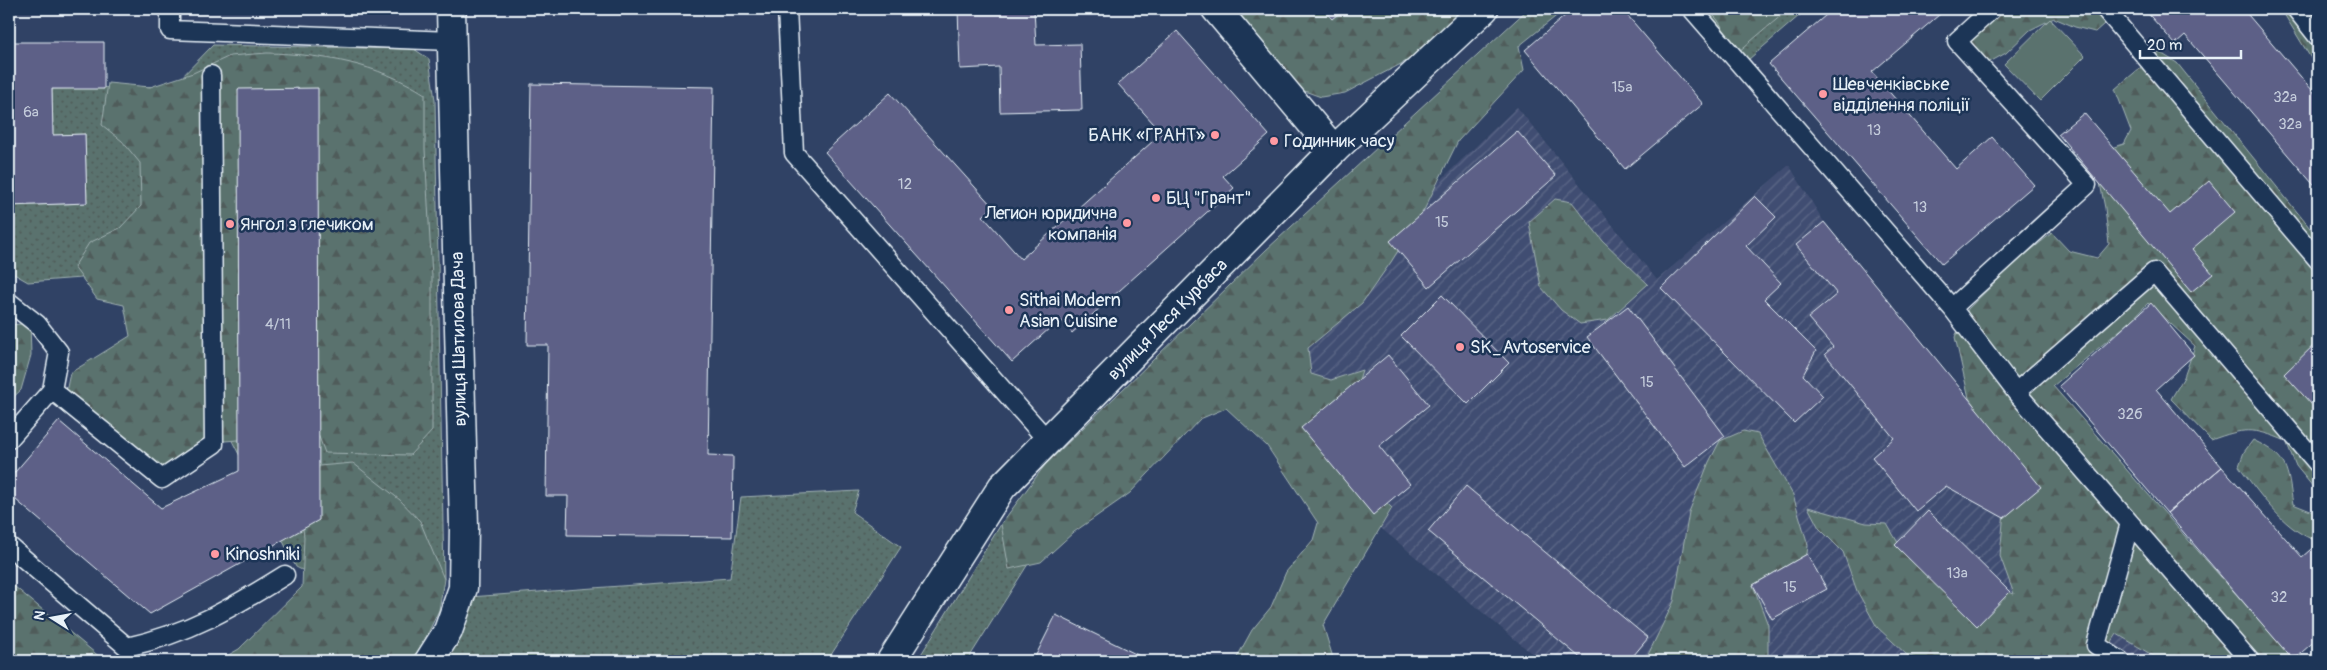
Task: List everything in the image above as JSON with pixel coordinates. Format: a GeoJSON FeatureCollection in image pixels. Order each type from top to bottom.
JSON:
{"type":"FeatureCollection","features":[{"type":"Feature","properties":{"kind":"street","name":"вулиця Шатилова Дача"},"geometry":{"type":"LineString","coordinates":[[429,661],[448,631],[463,588],[464,527],[451,9]]}},
{"type":"Feature","properties":{"kind":"street"},"geometry":{"type":"LineString","coordinates":[[1216,9],[1334,150]]}},
{"type":"Feature","properties":{"kind":"street","name":"вулиця Леся Курбаса"},"geometry":{"type":"LineString","coordinates":[[891,661],[1002,487],[1334,150],[1484,9]]}},
{"type":"Feature","properties":{"kind":"lane"},"geometry":{"type":"LineString","coordinates":[[170,9],[170,30],[451,41]]}},
{"type":"Feature","properties":{"kind":"lane"},"geometry":{"type":"LineString","coordinates":[[787,9],[794,153],[1048,440]]}},
{"type":"Feature","properties":{"kind":"lane"},"geometry":{"type":"LineString","coordinates":[[1692,9],[1952,308],[2016,392],[2250,661]]}},
{"type":"Feature","properties":{"kind":"lane"},"geometry":{"type":"LineString","coordinates":[[1952,308],[2087,185],[1957,41],[1992,9]]}},
{"type":"Feature","properties":{"kind":"lane"},"geometry":{"type":"LineString","coordinates":[[2105,9],[2318,260]]}},
{"type":"Feature","properties":{"kind":"lane"},"geometry":{"type":"LineString","coordinates":[[2296,9],[2318,37]]}},
{"type":"Feature","properties":{"kind":"lane"},"geometry":{"type":"LineString","coordinates":[[52,390],[162,479],[214,444],[211,76]]}},
{"type":"Feature","properties":{"kind":"lane"},"geometry":{"type":"LineString","coordinates":[[2016,392],[2154,272],[2318,464]]}},
{"type":"Feature","properties":{"kind":"lane"},"geometry":{"type":"LineString","coordinates":[[9,302],[37,324],[60,352],[52,390],[9,439]]}},
{"type":"Feature","properties":{"kind":"lane"},"geometry":{"type":"LineString","coordinates":[[2121,661],[2096,645],[2130,523]]}},
{"type":"Feature","properties":{"kind":"lane"},"geometry":{"type":"LineString","coordinates":[[9,546],[127,647],[160,640],[200,625],[234,607],[285,575]]}},
{"type":"Feature","properties":{"kind":"shaded area"},"geometry":{"type":"Polygon","coordinates":[[[1517,107],[1657,280],[1789,165],[1824,222],[2105,566],[2021,661],[1541,661],[1218,393],[1517,107]]]}},
{"type":"Feature","properties":{"kind":"shaded area"},"geometry":{"type":"Polygon","coordinates":[[[2117,634],[2162,661],[2099,661],[2117,634]]]}},
{"type":"Feature","properties":{"kind":"green space"},"geometry":{"type":"Polygon","coordinates":[[[1228,9],[1471,9],[1426,51],[1345,93],[1321,97],[1299,89],[1228,9]]]}},
{"type":"Feature","properties":{"kind":"green space"},"geometry":{"type":"Polygon","coordinates":[[[1528,9],[1565,9],[1519,46],[1524,70],[1458,141],[1425,208],[1391,262],[1362,303],[1308,348],[1311,374],[1331,380],[1362,370],[1353,399],[1348,466],[1392,508],[1323,625],[1334,661],[1235,661],[1252,630],[1271,607],[1286,572],[1313,540],[1318,523],[1267,446],[1226,408],[1200,419],[1130,493],[1074,532],[1041,562],[1009,569],[1001,524],[1045,465],[1266,250],[1528,9]]]}},
{"type":"Feature","properties":{"kind":"green space"},"geometry":{"type":"Polygon","coordinates":[[[1692,9],[1807,9],[1741,66],[1692,9]]]}},
{"type":"Feature","properties":{"kind":"green space"},"geometry":{"type":"Polygon","coordinates":[[[1707,9],[1789,9],[1738,52],[1717,19],[1707,9]]]}},
{"type":"Feature","properties":{"kind":"green space"},"geometry":{"type":"Polygon","coordinates":[[[1979,9],[2121,9],[2095,32],[2075,27],[2054,18],[2030,30],[2006,53],[1986,64],[1971,45],[1963,27],[1979,9]]]}},
{"type":"Feature","properties":{"kind":"green space"},"geometry":{"type":"Polygon","coordinates":[[[2281,9],[2318,9],[2318,67],[2312,60],[2281,9]]]}},
{"type":"Feature","properties":{"kind":"green space"},"geometry":{"type":"Polygon","coordinates":[[[2050,19],[2085,56],[2040,101],[2004,64],[2050,19]]]}},
{"type":"Feature","properties":{"kind":"green space"},"geometry":{"type":"Polygon","coordinates":[[[213,45],[414,49],[429,59],[435,100],[444,579],[340,589],[296,567],[147,273],[28,282],[9,271],[9,206],[87,203],[85,134],[53,135],[52,89],[173,86],[213,45]]]}},
{"type":"Feature","properties":{"kind":"green space"},"geometry":{"type":"Polygon","coordinates":[[[2159,52],[2177,63],[2318,238],[2318,493],[2296,466],[2286,441],[2256,431],[2241,431],[2211,440],[2171,399],[2184,377],[2195,346],[2148,303],[2131,321],[2053,386],[2293,659],[2299,661],[2162,661],[2117,634],[2099,661],[1922,661],[1907,655],[1877,627],[1857,591],[1843,552],[1819,528],[1808,507],[1866,523],[1887,524],[1904,553],[2014,594],[2000,556],[2009,456],[1969,398],[1955,337],[1968,309],[2015,263],[2052,233],[2069,251],[2097,258],[2109,244],[2105,208],[2094,153],[2124,144],[2131,131],[2115,89],[2159,52]]]}},
{"type":"Feature","properties":{"kind":"green space"},"geometry":{"type":"Polygon","coordinates":[[[267,53],[329,59],[369,68],[388,75],[425,94],[425,149],[432,277],[432,431],[410,455],[325,453],[318,434],[198,443],[176,469],[140,473],[62,411],[70,373],[130,336],[124,305],[97,299],[74,267],[89,243],[120,228],[141,206],[140,163],[122,141],[102,125],[108,83],[150,87],[193,73],[230,56],[267,53]]]}},
{"type":"Feature","properties":{"kind":"green space"},"geometry":{"type":"Polygon","coordinates":[[[1555,199],[1572,202],[1603,241],[1648,284],[1608,320],[1580,324],[1561,310],[1541,287],[1529,222],[1555,199]]]}},
{"type":"Feature","properties":{"kind":"green space"},"geometry":{"type":"Polygon","coordinates":[[[30,323],[31,355],[21,390],[9,401],[9,328],[11,325],[30,323]]]}},
{"type":"Feature","properties":{"kind":"green space"},"geometry":{"type":"Polygon","coordinates":[[[1743,431],[1758,434],[1793,495],[1808,545],[1807,554],[1753,585],[1768,625],[1768,661],[1645,661],[1674,601],[1689,512],[1709,462],[1720,441],[1743,431]]]}},
{"type":"Feature","properties":{"kind":"green space"},"geometry":{"type":"Polygon","coordinates":[[[2253,440],[2274,452],[2280,458],[2287,472],[2293,504],[2318,514],[2318,533],[2312,539],[2301,534],[2271,508],[2239,466],[2244,452],[2253,440]]]}},
{"type":"Feature","properties":{"kind":"green space"},"geometry":{"type":"Polygon","coordinates":[[[353,463],[400,500],[420,521],[444,579],[439,610],[421,648],[408,661],[218,661],[239,649],[302,587],[304,537],[301,513],[319,466],[353,463]]]}},
{"type":"Feature","properties":{"kind":"green space"},"geometry":{"type":"Polygon","coordinates":[[[859,491],[852,512],[901,547],[827,661],[758,661],[757,655],[669,661],[442,661],[470,597],[730,578],[741,497],[859,491]]]}},
{"type":"Feature","properties":{"kind":"green space"},"geometry":{"type":"Polygon","coordinates":[[[1003,521],[1028,564],[967,661],[917,661],[1003,521]]]}},
{"type":"Feature","properties":{"kind":"green space"},"geometry":{"type":"Polygon","coordinates":[[[9,582],[107,661],[13,661],[9,658],[9,582]]]}},
{"type":"Feature","properties":{"kind":"building"},"geometry":{"type":"Polygon","coordinates":[[[958,9],[1034,9],[1036,45],[1080,44],[1082,110],[1000,112],[999,67],[960,69],[958,9]]]}},
{"type":"Feature","properties":{"kind":"building"},"geometry":{"type":"Polygon","coordinates":[[[1323,9],[1344,9],[1332,19],[1323,9]]]}},
{"type":"Feature","properties":{"kind":"building"},"geometry":{"type":"Polygon","coordinates":[[[1573,9],[1622,9],[1703,104],[1625,169],[1525,50],[1573,9]]]}},
{"type":"Feature","properties":{"kind":"building"},"geometry":{"type":"Polygon","coordinates":[[[1833,9],[1946,9],[1872,72],[1956,169],[1992,137],[2034,185],[1942,264],[1769,64],[1833,9]]]}},
{"type":"Feature","properties":{"kind":"building"},"geometry":{"type":"Polygon","coordinates":[[[2144,9],[2243,9],[2318,97],[2318,190],[2185,35],[2175,44],[2144,9]]]}},
{"type":"Feature","properties":{"kind":"building","name":"БЦ \"Грант\""},"geometry":{"type":"Polygon","coordinates":[[[1177,31],[1269,135],[1223,176],[1234,188],[1072,333],[1060,319],[1012,362],[825,152],[890,93],[993,207],[983,216],[1021,259],[1162,133],[1118,84],[1177,31]]]}},
{"type":"Feature","properties":{"kind":"building"},"geometry":{"type":"Polygon","coordinates":[[[9,42],[104,42],[104,89],[52,89],[53,135],[85,134],[87,203],[9,206],[9,42]]]}},
{"type":"Feature","properties":{"kind":"building"},"geometry":{"type":"Polygon","coordinates":[[[531,84],[714,87],[708,455],[733,456],[732,537],[567,535],[568,496],[546,496],[548,345],[527,345],[531,84]]]}},
{"type":"Feature","properties":{"kind":"building"},"geometry":{"type":"Polygon","coordinates":[[[318,88],[319,520],[150,614],[9,494],[9,479],[59,421],[161,508],[239,471],[238,89],[318,88]]]}},
{"type":"Feature","properties":{"kind":"building"},"geometry":{"type":"Polygon","coordinates":[[[2084,113],[2170,214],[2209,181],[2235,212],[2192,249],[2213,274],[2191,292],[2058,134],[2084,113]]]}},
{"type":"Feature","properties":{"kind":"building"},"geometry":{"type":"Polygon","coordinates":[[[1517,131],[1556,176],[1429,287],[1390,241],[1517,131]]]}},
{"type":"Feature","properties":{"kind":"building"},"geometry":{"type":"Polygon","coordinates":[[[1755,196],[1776,217],[1746,246],[1781,283],[1764,299],[1816,351],[1803,375],[1823,396],[1794,423],[1661,288],[1755,196]]]}},
{"type":"Feature","properties":{"kind":"building"},"geometry":{"type":"Polygon","coordinates":[[[1824,222],[2041,487],[2004,518],[1946,486],[1916,511],[1872,457],[1894,438],[1825,354],[1833,347],[1808,318],[1837,294],[1796,245],[1824,222]]]}},
{"type":"Feature","properties":{"kind":"building"},"geometry":{"type":"Polygon","coordinates":[[[1442,295],[1509,363],[1468,404],[1401,336],[1442,295]]]}},
{"type":"Feature","properties":{"kind":"building"},"geometry":{"type":"Polygon","coordinates":[[[2151,303],[2194,355],[2156,389],[2222,467],[2167,513],[2059,386],[2151,303]]]}},
{"type":"Feature","properties":{"kind":"building"},"geometry":{"type":"Polygon","coordinates":[[[1628,306],[1725,436],[1685,467],[1587,337],[1628,306]]]}},
{"type":"Feature","properties":{"kind":"building"},"geometry":{"type":"Polygon","coordinates":[[[2318,341],[2318,401],[2313,406],[2284,374],[2318,341]]]}},
{"type":"Feature","properties":{"kind":"building"},"geometry":{"type":"Polygon","coordinates":[[[1388,355],[1429,405],[1379,446],[1410,484],[1373,515],[1301,428],[1388,355]]]}},
{"type":"Feature","properties":{"kind":"building"},"geometry":{"type":"Polygon","coordinates":[[[2222,467],[2302,557],[2318,543],[2318,638],[2293,660],[2167,513],[2222,467]]]}},
{"type":"Feature","properties":{"kind":"building"},"geometry":{"type":"Polygon","coordinates":[[[1466,486],[1648,638],[1629,661],[1584,661],[1428,531],[1466,486]]]}},
{"type":"Feature","properties":{"kind":"building"},"geometry":{"type":"Polygon","coordinates":[[[1928,511],[2010,592],[1977,626],[1895,545],[1928,511]]]}},
{"type":"Feature","properties":{"kind":"building"},"geometry":{"type":"Polygon","coordinates":[[[1807,554],[1827,589],[1772,619],[1753,585],[1807,554]]]}},
{"type":"Feature","properties":{"kind":"building"},"geometry":{"type":"Polygon","coordinates":[[[1056,615],[1150,661],[1033,661],[1056,615]]]}},
{"type":"Feature","properties":{"kind":"place","name":"Шевченківське відділення поліції"},"geometry":{"type":"Point","coordinates":[1823,94]}},
{"type":"Feature","properties":{"kind":"place","name":"БАНК «ГРАНТ»"},"geometry":{"type":"Point","coordinates":[1215,135]}},
{"type":"Feature","properties":{"kind":"place","name":"Годинник часу"},"geometry":{"type":"Point","coordinates":[1274,141]}},
{"type":"Feature","properties":{"kind":"place","name":"БЦ \"Грант\""},"geometry":{"type":"Point","coordinates":[1156,198]}},
{"type":"Feature","properties":{"kind":"place","name":"Легион юридична компанія"},"geometry":{"type":"Point","coordinates":[1127,223]}},
{"type":"Feature","properties":{"kind":"place","name":"Янгол з глечиком"},"geometry":{"type":"Point","coordinates":[230,224]}},
{"type":"Feature","properties":{"kind":"place","name":"Sithai Modern Asian Cuisine"},"geometry":{"type":"Point","coordinates":[1009,310]}},
{"type":"Feature","properties":{"kind":"place","name":"SK_Avtoservice"},"geometry":{"type":"Point","coordinates":[1460,347]}},
{"type":"Feature","properties":{"kind":"place","name":"Kinoshniki"},"geometry":{"type":"Point","coordinates":[215,554]}}]}
